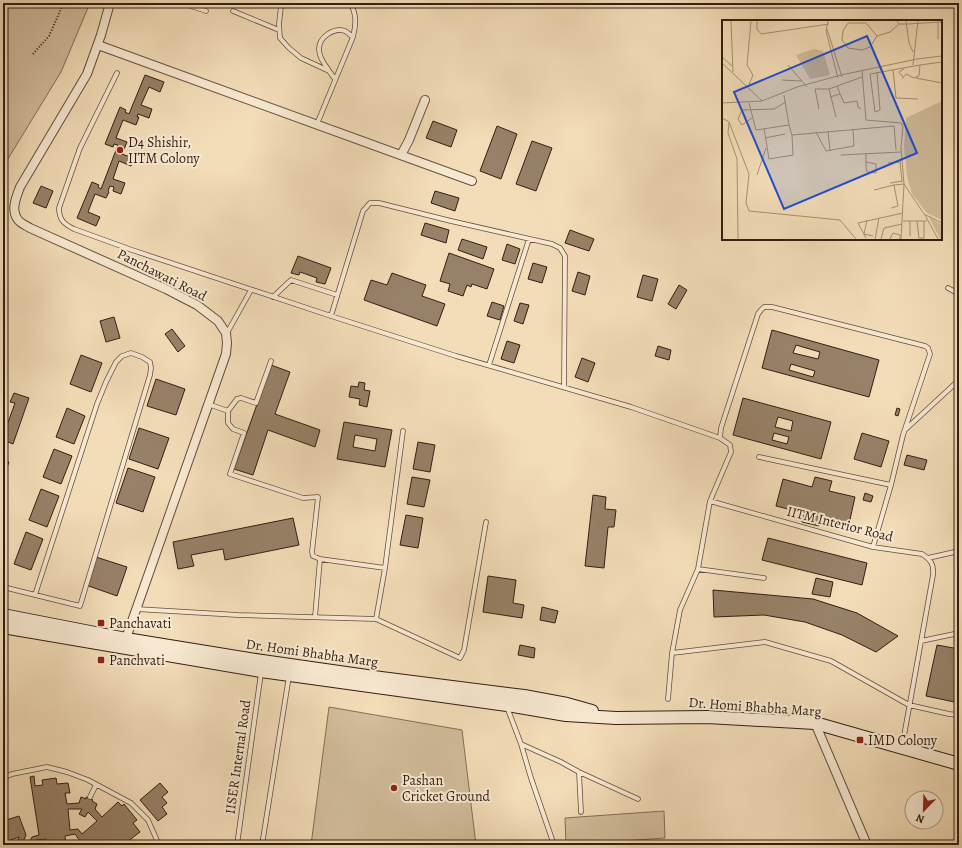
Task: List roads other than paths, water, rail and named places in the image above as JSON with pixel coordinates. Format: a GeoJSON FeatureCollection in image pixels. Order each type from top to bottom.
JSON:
{"type":"FeatureCollection","features":[{"type":"Feature","properties":{"kind":"main road","name":"Dr. Homi Bhabha Marg"},"geometry":{"type":"LineString","coordinates":[[3,614],[124,643]]}},
{"type":"Feature","properties":{"kind":"main road","name":"Dr. Homi Bhabha Marg"},"geometry":{"type":"LineString","coordinates":[[3,627],[124,643],[566,715],[616,718],[707,717],[814,723],[959,764]]}},
{"type":"Feature","properties":{"kind":"main road","name":"Dr. Homi Bhabha Marg"},"geometry":{"type":"LineString","coordinates":[[290,671],[381,678],[524,696],[567,704],[616,718]]}},
{"type":"Feature","properties":{"kind":"street","name":"Panchawati Road"},"geometry":{"type":"LineString","coordinates":[[110,3],[98,45],[86,74],[20,187],[15,200],[14,212],[19,222],[30,228],[166,289],[197,305],[218,321],[226,333]]}},
{"type":"Feature","properties":{"kind":"street"},"geometry":{"type":"LineString","coordinates":[[98,45],[472,181]]}},
{"type":"Feature","properties":{"kind":"street"},"geometry":{"type":"LineString","coordinates":[[401,155],[409,140],[425,100]]}},
{"type":"Feature","properties":{"kind":"street"},"geometry":{"type":"LineString","coordinates":[[124,643],[226,354],[226,333]]}},
{"type":"Feature","properties":{"kind":"street"},"geometry":{"type":"LineString","coordinates":[[814,723],[866,845]]}},
{"type":"Feature","properties":{"kind":"lane"},"geometry":{"type":"LineString","coordinates":[[182,3],[206,11]]}},
{"type":"Feature","properties":{"kind":"lane"},"geometry":{"type":"LineString","coordinates":[[283,3],[281,6],[279,24],[280,38],[301,58],[329,71]]}},
{"type":"Feature","properties":{"kind":"lane"},"geometry":{"type":"LineString","coordinates":[[317,125],[353,37],[356,26],[355,15],[350,3]]}},
{"type":"Feature","properties":{"kind":"lane"},"geometry":{"type":"LineString","coordinates":[[233,11],[280,30]]}},
{"type":"Feature","properties":{"kind":"lane"},"geometry":{"type":"LineString","coordinates":[[335,79],[324,63],[319,48],[328,33],[337,30],[344,31],[353,37]]}},
{"type":"Feature","properties":{"kind":"lane"},"geometry":{"type":"LineString","coordinates":[[118,73],[80,148],[59,208],[59,214],[67,225],[132,250],[331,316],[631,407],[720,438],[730,445],[731,452],[710,501],[698,569],[680,610],[672,653],[668,699]]}},
{"type":"Feature","properties":{"kind":"lane"},"geometry":{"type":"LineString","coordinates":[[331,316],[363,211],[370,204],[379,203],[552,244],[562,250],[565,256],[564,387]]}},
{"type":"Feature","properties":{"kind":"lane"},"geometry":{"type":"LineString","coordinates":[[489,365],[529,239]]}},
{"type":"Feature","properties":{"kind":"lane"},"geometry":{"type":"LineString","coordinates":[[273,297],[291,280],[338,296]]}},
{"type":"Feature","properties":{"kind":"lane"},"geometry":{"type":"LineString","coordinates":[[948,288],[959,294]]}},
{"type":"Feature","properties":{"kind":"lane"},"geometry":{"type":"LineString","coordinates":[[226,333],[251,290]]}},
{"type":"Feature","properties":{"kind":"lane"},"geometry":{"type":"LineString","coordinates":[[720,438],[758,314],[764,307],[922,345],[928,348],[930,354],[905,430],[873,547]]}},
{"type":"Feature","properties":{"kind":"lane"},"geometry":{"type":"LineString","coordinates":[[3,587],[35,595],[80,606],[150,375],[150,362],[142,357],[131,353],[122,356],[116,362],[106,382],[97,404],[35,595]]}},
{"type":"Feature","properties":{"kind":"lane"},"geometry":{"type":"LineString","coordinates":[[271,361],[256,402],[241,398],[236,399],[228,411],[228,423],[233,428],[244,433],[230,474],[303,498],[318,497],[312,552],[313,556],[320,559],[385,568]]}},
{"type":"Feature","properties":{"kind":"lane"},"geometry":{"type":"LineString","coordinates":[[905,430],[959,380]]}},
{"type":"Feature","properties":{"kind":"lane"},"geometry":{"type":"LineString","coordinates":[[208,404],[228,411]]}},
{"type":"Feature","properties":{"kind":"lane"},"geometry":{"type":"LineString","coordinates":[[376,619],[385,568],[403,431]]}},
{"type":"Feature","properties":{"kind":"lane"},"geometry":{"type":"LineString","coordinates":[[759,456],[891,485]]}},
{"type":"Feature","properties":{"kind":"lane","name":"IITM Interior Road"},"geometry":{"type":"LineString","coordinates":[[710,501],[873,547],[922,554],[928,558]]}},
{"type":"Feature","properties":{"kind":"lane"},"geometry":{"type":"LineString","coordinates":[[136,609],[199,613],[376,619],[460,658],[464,650],[486,522]]}},
{"type":"Feature","properties":{"kind":"lane"},"geometry":{"type":"LineString","coordinates":[[902,747],[933,575],[932,564],[928,558],[959,551]]}},
{"type":"Feature","properties":{"kind":"lane"},"geometry":{"type":"LineString","coordinates":[[315,617],[320,559]]}},
{"type":"Feature","properties":{"kind":"lane"},"geometry":{"type":"LineString","coordinates":[[698,569],[764,578]]}},
{"type":"Feature","properties":{"kind":"lane"},"geometry":{"type":"LineString","coordinates":[[921,641],[959,633]]}},
{"type":"Feature","properties":{"kind":"lane"},"geometry":{"type":"LineString","coordinates":[[672,653],[765,642],[831,661],[909,705],[959,715]]}},
{"type":"Feature","properties":{"kind":"lane","name":"IISER Internal Road"},"geometry":{"type":"LineString","coordinates":[[237,845],[262,666]]}},
{"type":"Feature","properties":{"kind":"lane"},"geometry":{"type":"LineString","coordinates":[[262,845],[290,671]]}},
{"type":"Feature","properties":{"kind":"lane"},"geometry":{"type":"LineString","coordinates":[[501,693],[507,705],[521,744],[554,845]]}},
{"type":"Feature","properties":{"kind":"lane"},"geometry":{"type":"LineString","coordinates":[[521,744],[638,799]]}},
{"type":"Feature","properties":{"kind":"lane"},"geometry":{"type":"LineString","coordinates":[[3,778],[12,774],[48,768],[67,772],[96,784],[131,803],[148,820],[159,845]]}},
{"type":"Feature","properties":{"kind":"lane"},"geometry":{"type":"LineString","coordinates":[[579,772],[581,812]]}},
{"type":"Feature","properties":{"kind":"lane"},"geometry":{"type":"LineString","coordinates":[[90,797],[96,784]]}},
{"type":"Feature","properties":{"kind":"place","name":"D4 Shishir, IITM Colony"},"geometry":{"type":"Point","coordinates":[120,150]}},
{"type":"Feature","properties":{"kind":"place","name":"Panchavati"},"geometry":{"type":"Point","coordinates":[101,623]}},
{"type":"Feature","properties":{"kind":"place","name":"Panchvati"},"geometry":{"type":"Point","coordinates":[101,660]}},
{"type":"Feature","properties":{"kind":"place","name":"IMD Colony"},"geometry":{"type":"Point","coordinates":[860,740]}},
{"type":"Feature","properties":{"kind":"place","name":"Pashan Cricket Ground"},"geometry":{"type":"Point","coordinates":[394,788]}}]}
